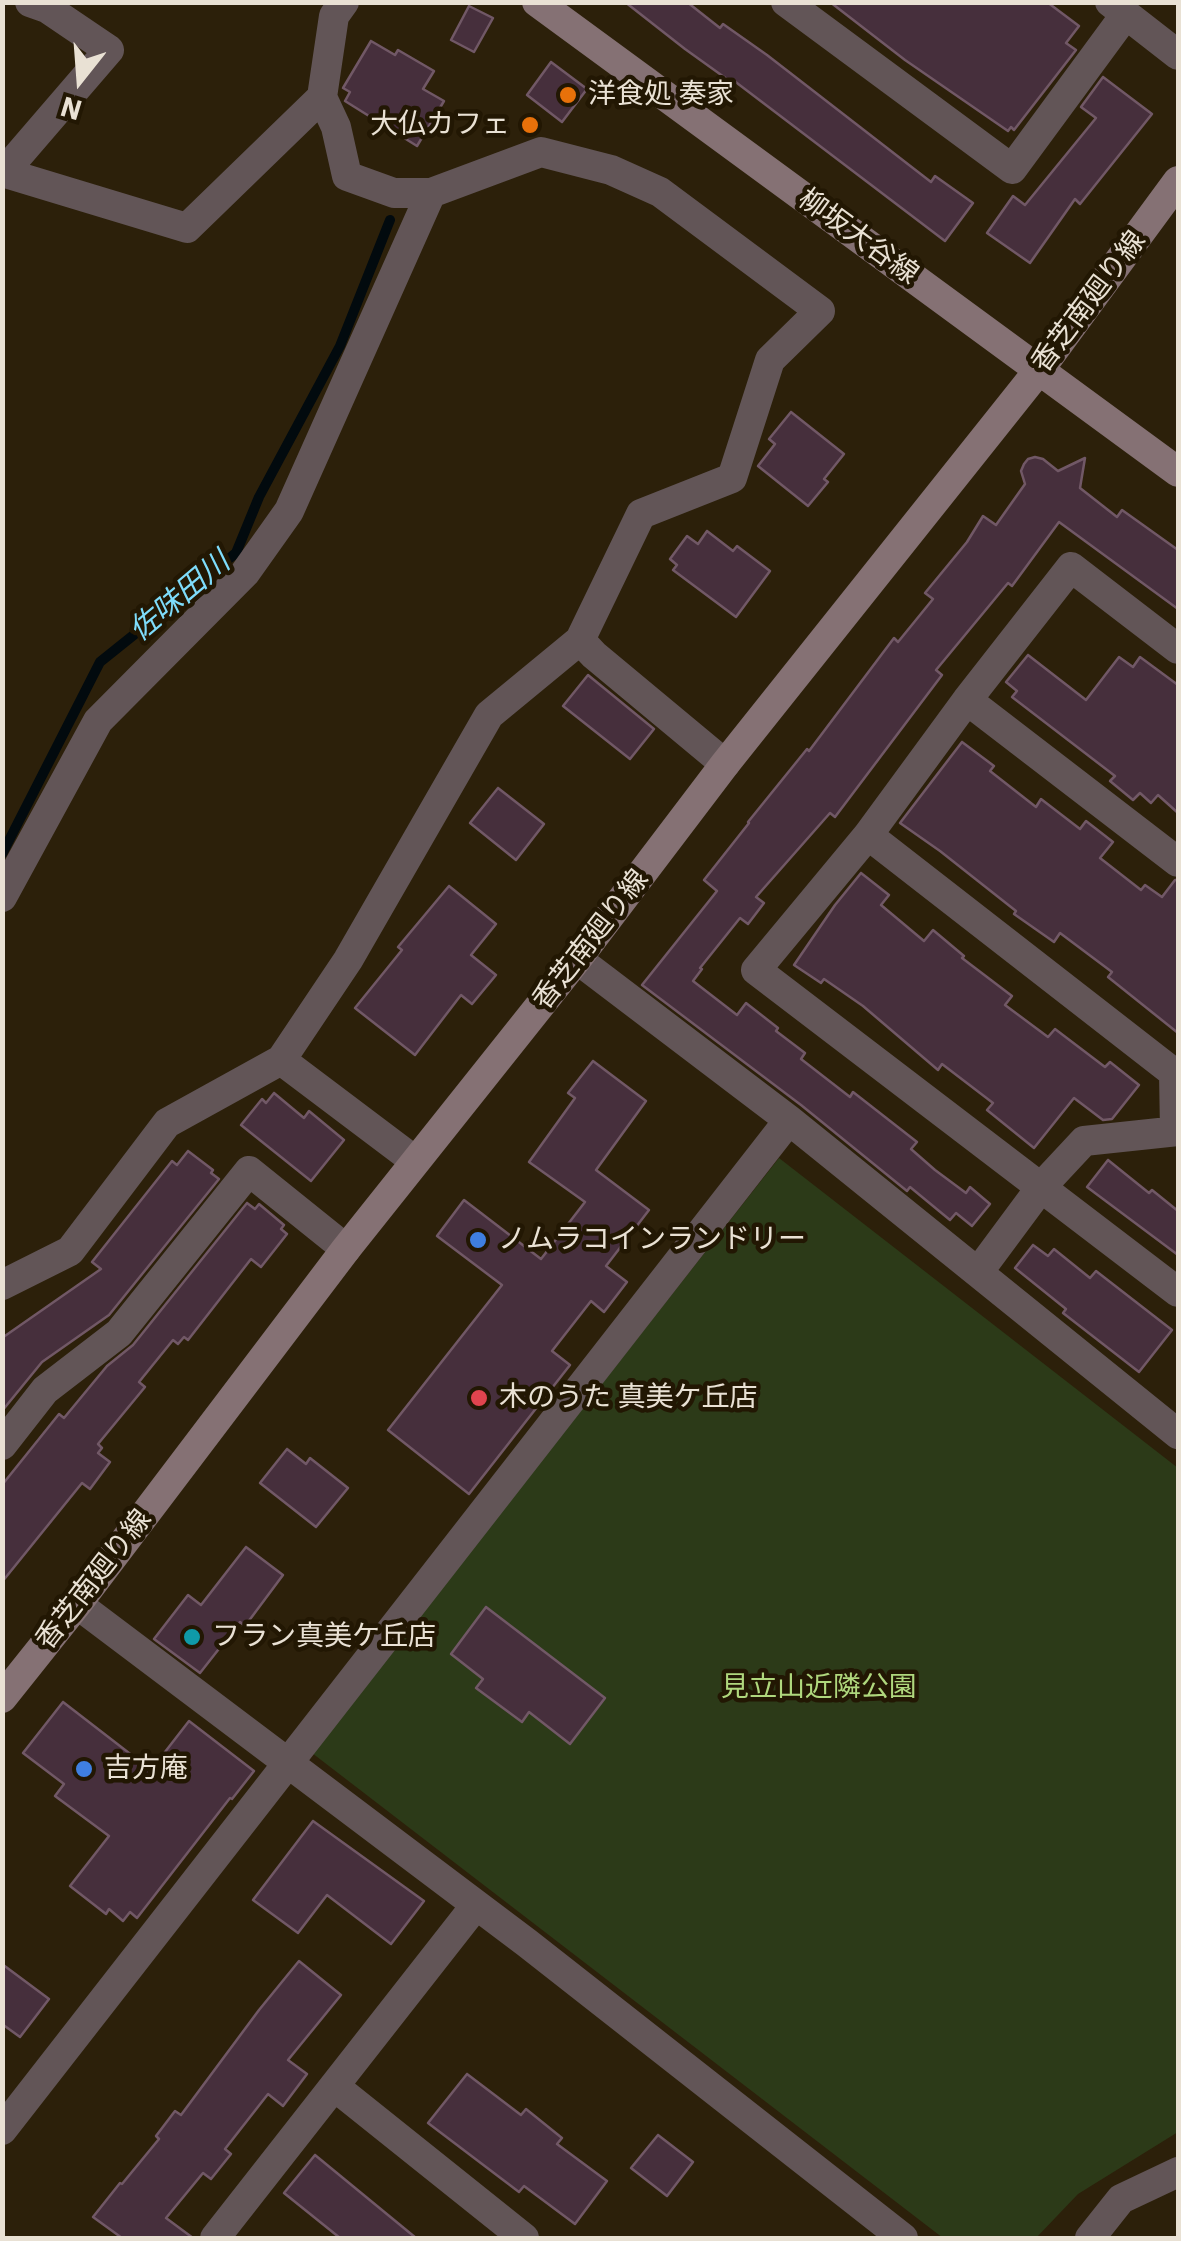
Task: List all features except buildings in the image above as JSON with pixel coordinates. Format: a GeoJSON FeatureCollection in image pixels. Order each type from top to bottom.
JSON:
{"type":"FeatureCollection","features":[{"type":"Feature","properties":{"kind":"street"},"geometry":{"type":"LineString","coordinates":[[30,2],[47,8],[109,50],[3,172],[187,228],[322,97]]}},
{"type":"Feature","properties":{"kind":"street"},"geometry":{"type":"LineString","coordinates":[[2,1285],[70,1251],[167,1123],[281,1060],[348,960],[489,715],[580,640],[642,514],[732,478],[770,360],[820,312],[660,192],[611,170],[541,152],[431,193],[394,194],[347,176],[336,127],[322,97],[334,16],[344,2]]}},
{"type":"Feature","properties":{"kind":"street","name":"柳坂大谷線"},"geometry":{"type":"LineString","coordinates":[[536,2],[1178,472]]}},
{"type":"Feature","properties":{"kind":"street"},"geometry":{"type":"LineString","coordinates":[[786,2],[1012,170],[1118,8],[1178,55]]}},
{"type":"Feature","properties":{"kind":"street","name":"香芝南廻り線"},"geometry":{"type":"LineString","coordinates":[[2,1698],[346,1249],[1039,370],[1178,181]]}},
{"type":"Feature","properties":{"kind":"street"},"geometry":{"type":"LineString","coordinates":[[2,897],[98,722],[246,573],[289,512],[431,193]]}},
{"type":"Feature","properties":{"kind":"street"},"geometry":{"type":"LineString","coordinates":[[1178,649],[1071,567],[966,700],[868,835],[756,970],[1178,1292]]}},
{"type":"Feature","properties":{"kind":"street"},"geometry":{"type":"LineString","coordinates":[[580,640],[726,764]]}},
{"type":"Feature","properties":{"kind":"street"},"geometry":{"type":"LineString","coordinates":[[966,700],[1178,862]]}},
{"type":"Feature","properties":{"kind":"street"},"geometry":{"type":"LineString","coordinates":[[868,835],[1174,1072],[1177,1131],[1084,1141],[1042,1186],[979,1271]]}},
{"type":"Feature","properties":{"kind":"street"},"geometry":{"type":"LineString","coordinates":[[577,960],[789,1120],[1178,1434]]}},
{"type":"Feature","properties":{"kind":"street"},"geometry":{"type":"LineString","coordinates":[[281,1060],[415,1161]]}},
{"type":"Feature","properties":{"kind":"street"},"geometry":{"type":"LineString","coordinates":[[2,2130],[789,1120]]}},
{"type":"Feature","properties":{"kind":"street"},"geometry":{"type":"LineString","coordinates":[[2,1444],[45,1390],[119,1333],[249,1171],[346,1249]]}},
{"type":"Feature","properties":{"kind":"street"},"geometry":{"type":"LineString","coordinates":[[77,1604],[476,1905],[902,2238]]}},
{"type":"Feature","properties":{"kind":"street"},"geometry":{"type":"LineString","coordinates":[[216,2238],[476,1905]]}},
{"type":"Feature","properties":{"kind":"street"},"geometry":{"type":"LineString","coordinates":[[334,2086],[524,2238]]}},
{"type":"Feature","properties":{"kind":"street"},"geometry":{"type":"LineString","coordinates":[[1090,2238],[1121,2199],[1178,2172]]}},
{"type":"Feature","properties":{"kind":"green space","name":"見立山近隣公園"},"geometry":{"type":"Polygon","coordinates":[[[779,1158],[1178,1468],[1178,2132],[1078,2194],[1036,2238],[943,2238],[312,1753],[779,1158]]]}},
{"type":"Feature","properties":{"kind":"waterway","name":"佐味田川"},"geometry":{"type":"LineString","coordinates":[[2,854],[100,662],[236,553],[259,497],[340,346],[390,220]]}},
{"type":"Feature","properties":{"kind":"place","name":"洋食処 奏家"},"geometry":{"type":"Point","coordinates":[568,95]}},
{"type":"Feature","properties":{"kind":"place","name":"大仏カフェ"},"geometry":{"type":"Point","coordinates":[530,125]}},
{"type":"Feature","properties":{"kind":"place","name":"ノムラコインランドリー"},"geometry":{"type":"Point","coordinates":[478,1240]}},
{"type":"Feature","properties":{"kind":"place","name":"木のうた 真美ケ丘店"},"geometry":{"type":"Point","coordinates":[479,1398]}},
{"type":"Feature","properties":{"kind":"place","name":"フラン真美ケ丘店"},"geometry":{"type":"Point","coordinates":[192,1637]}},
{"type":"Feature","properties":{"kind":"place","name":"吉方庵"},"geometry":{"type":"Point","coordinates":[84,1769]}}]}
